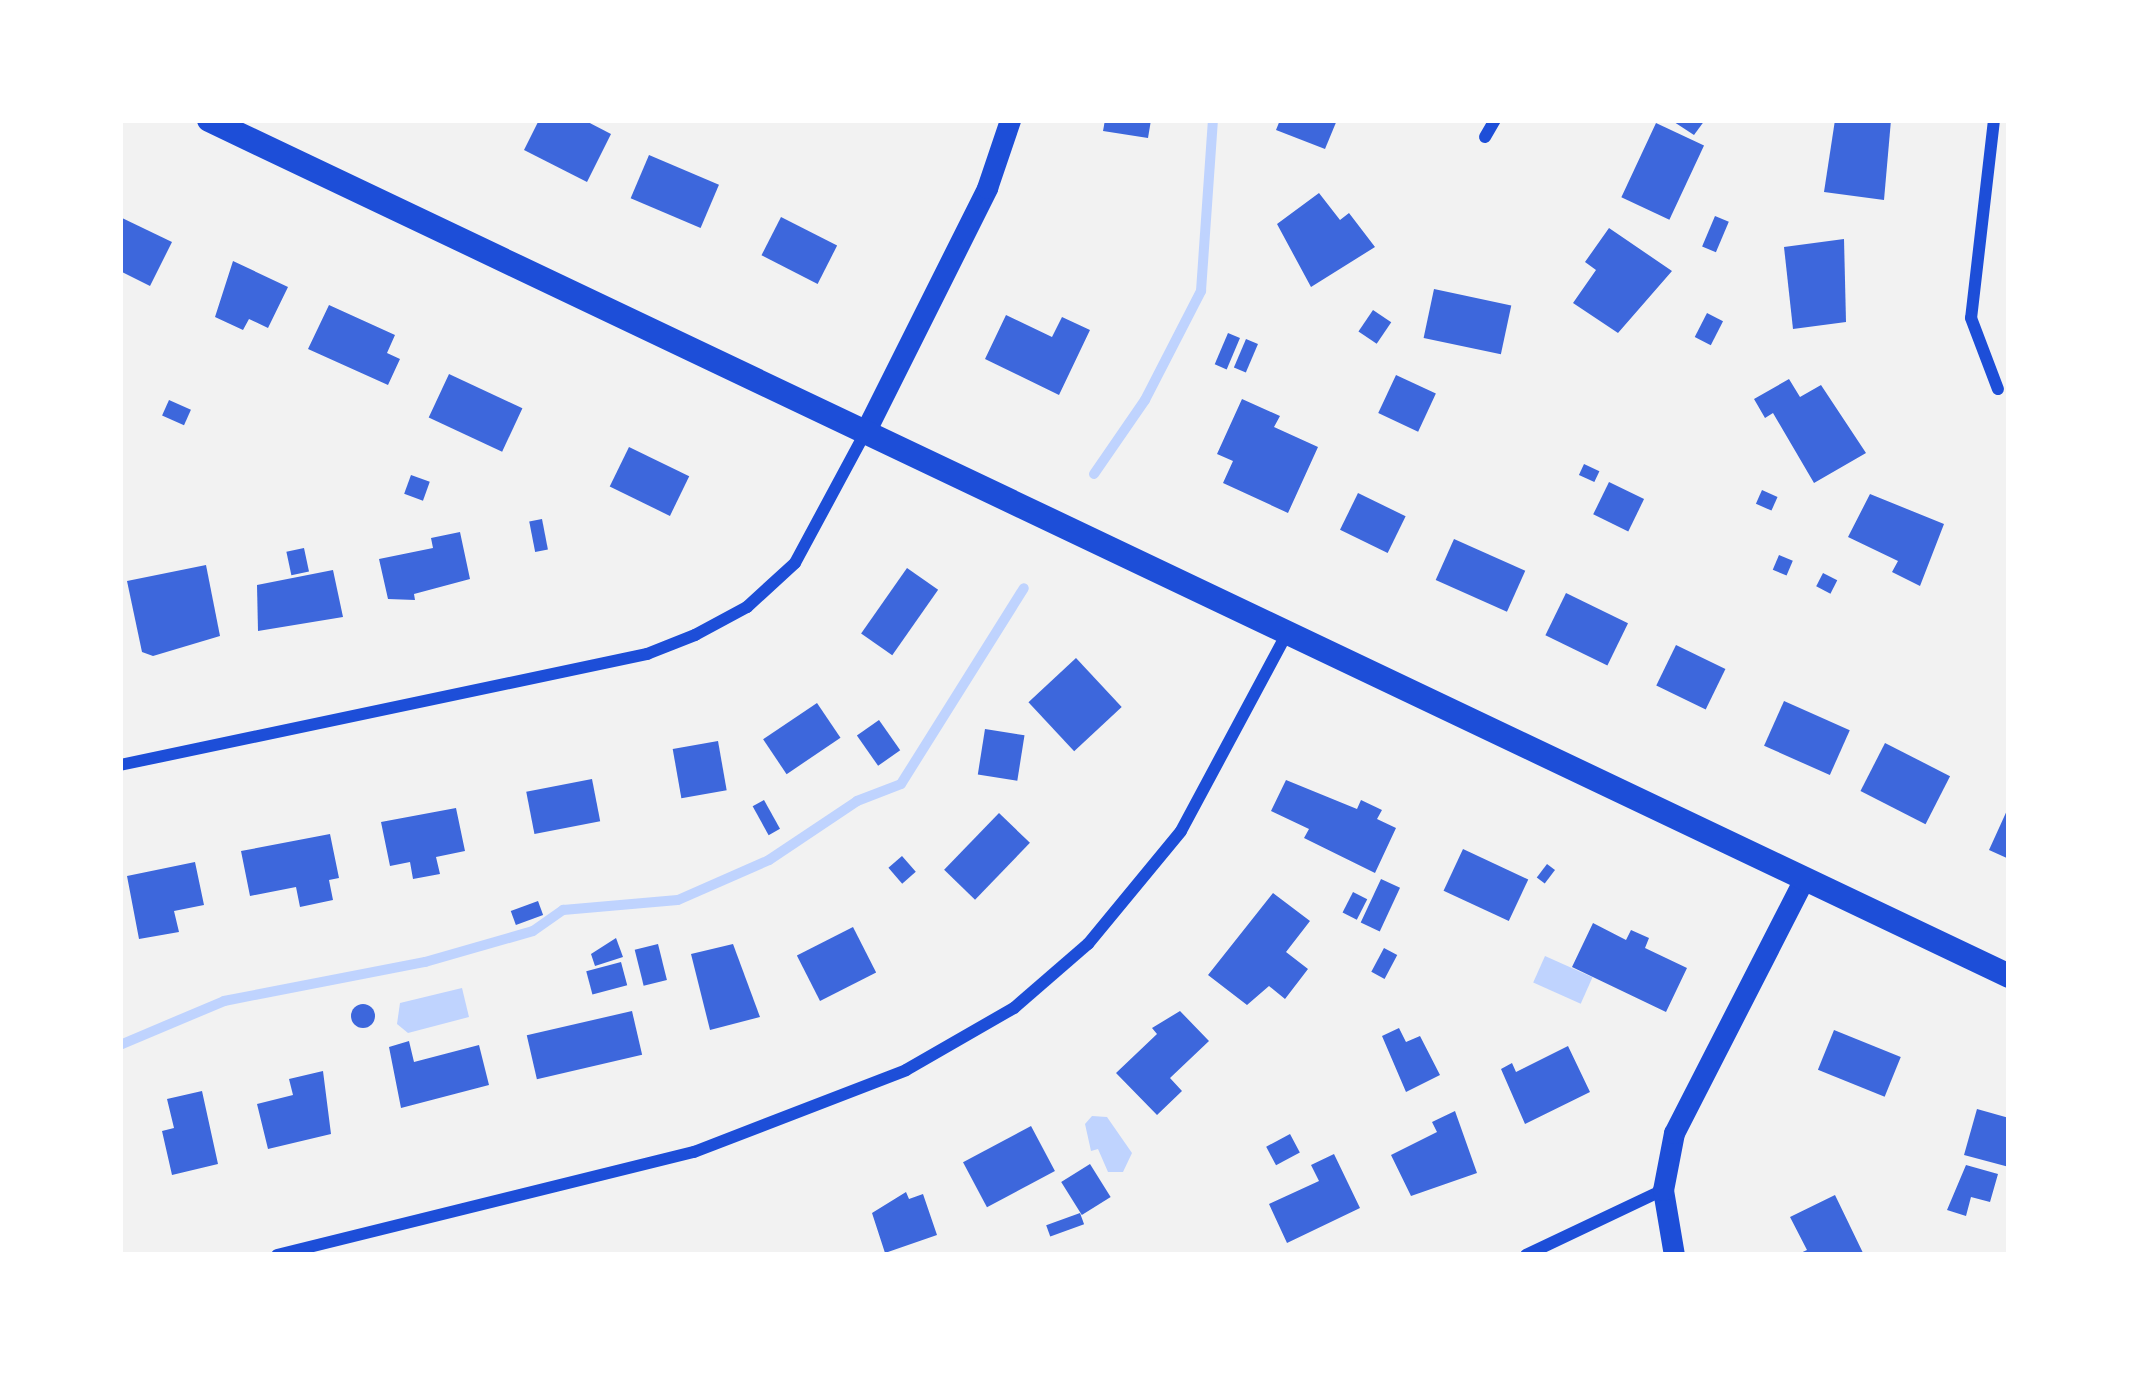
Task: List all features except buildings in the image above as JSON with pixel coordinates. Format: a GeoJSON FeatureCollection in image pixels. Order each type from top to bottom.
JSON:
{"type":"FeatureCollection","features":[{"type":"Feature","properties":{"kind":"main road"},"geometry":{"type":"LineString","coordinates":[[209,120],[2009,976]]}},
{"type":"Feature","properties":{"kind":"street"},"geometry":{"type":"LineString","coordinates":[[120,765],[647,653],[695,635],[747,607],[795,563],[866,432],[987,188],[1010,120]]}},
{"type":"Feature","properties":{"kind":"street"},"geometry":{"type":"LineString","coordinates":[[1485,137],[1495,120]]}},
{"type":"Feature","properties":{"kind":"street"},"geometry":{"type":"LineString","coordinates":[[1994,120],[1970,318],[1998,389]]}},
{"type":"Feature","properties":{"kind":"street"},"geometry":{"type":"LineString","coordinates":[[277,1255],[694,1152],[906,1070],[1014,1008],[1102,928],[1181,831],[1287,633]]}},
{"type":"Feature","properties":{"kind":"street"},"geometry":{"type":"LineString","coordinates":[[1674,1255],[1663,1190],[1674,1132],[1804,879]]}},
{"type":"Feature","properties":{"kind":"street"},"geometry":{"type":"LineString","coordinates":[[1526,1255],[1663,1190]]}},
{"type":"Feature","properties":{"kind":"water"},"geometry":{"type":"Polygon","coordinates":[[[1545,956],[1593,977],[1581,1004],[1533,982],[1545,956]]]}},
{"type":"Feature","properties":{"kind":"water"},"geometry":{"type":"Polygon","coordinates":[[[462,988],[469,1017],[408,1033],[397,1024],[400,1003],[462,988]]]}},
{"type":"Feature","properties":{"kind":"water"},"geometry":{"type":"Polygon","coordinates":[[[1092,1116],[1107,1117],[1132,1153],[1123,1172],[1108,1172],[1098,1149],[1091,1151],[1085,1124],[1092,1116]]]}},
{"type":"Feature","properties":{"kind":"waterway"},"geometry":{"type":"LineString","coordinates":[[1094,474],[1145,400],[1201,291],[1213,120]]}},
{"type":"Feature","properties":{"kind":"waterway"},"geometry":{"type":"LineString","coordinates":[[120,1045],[224,1001],[425,962],[533,931],[563,910],[678,900],[769,860],[857,801],[901,784],[1024,588]]}}]}
